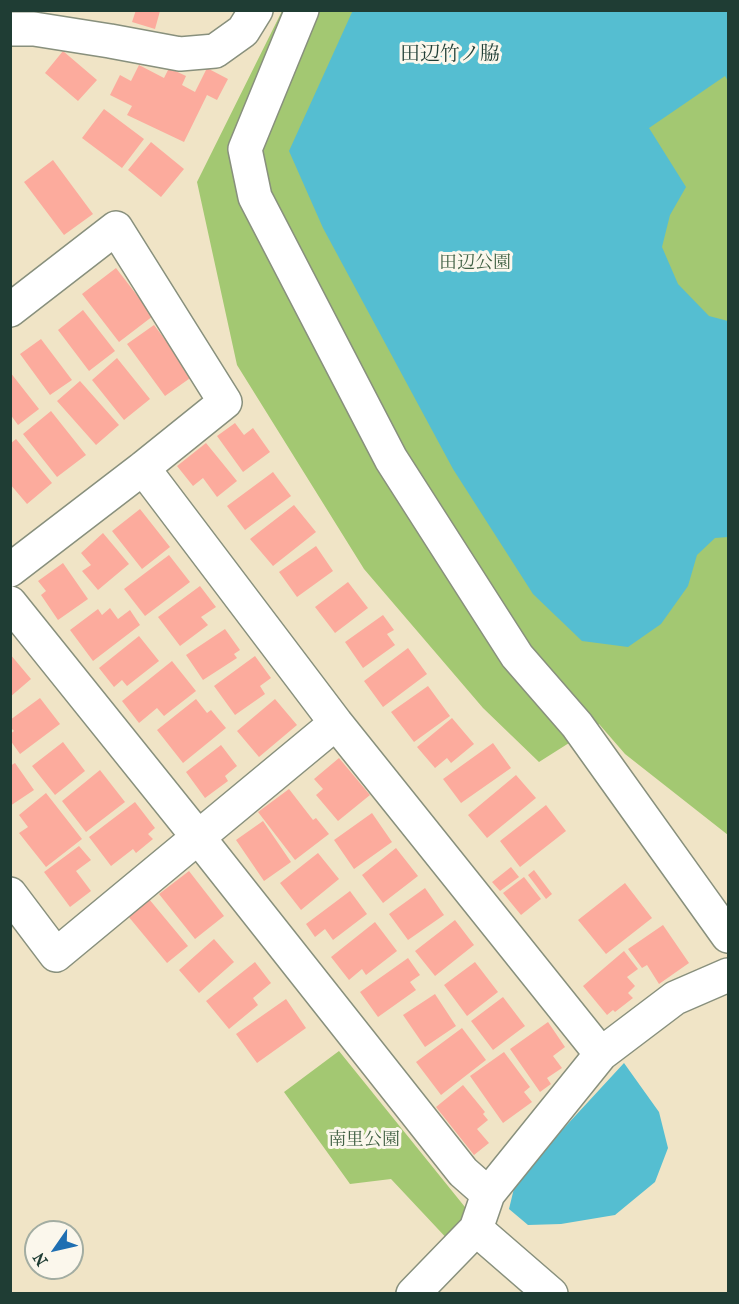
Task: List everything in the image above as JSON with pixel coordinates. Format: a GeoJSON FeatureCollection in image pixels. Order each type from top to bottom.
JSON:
{"type":"FeatureCollection","features":[{"type":"Feature","properties":{"kind":"street"},"geometry":{"type":"LineString","coordinates":[[10,29],[34,29],[180,54],[215,51],[243,31],[256,10]]}},
{"type":"Feature","properties":{"kind":"street"},"geometry":{"type":"LineString","coordinates":[[302,10],[245,149],[255,197],[391,459],[517,656],[577,725],[729,936]]}},
{"type":"Feature","properties":{"kind":"street"},"geometry":{"type":"LineString","coordinates":[[10,310],[116,228],[225,402],[10,570]]}},
{"type":"Feature","properties":{"kind":"street"},"geometry":{"type":"LineString","coordinates":[[143,468],[336,723],[600,1054]]}},
{"type":"Feature","properties":{"kind":"street"},"geometry":{"type":"LineString","coordinates":[[10,603],[463,1172],[488,1194]]}},
{"type":"Feature","properties":{"kind":"street"},"geometry":{"type":"LineString","coordinates":[[10,894],[56,955],[336,723]]}},
{"type":"Feature","properties":{"kind":"street"},"geometry":{"type":"LineString","coordinates":[[413,1293],[476,1229],[488,1194],[600,1054],[675,998],[729,975]]}},
{"type":"Feature","properties":{"kind":"street"},"geometry":{"type":"LineString","coordinates":[[476,1229],[551,1293]]}},
{"type":"Feature","properties":{"kind":"green space","name":"田辺公園"},"geometry":{"type":"Polygon","coordinates":[[[282,11],[728,11],[728,835],[625,754],[599,724],[539,762],[483,708],[364,569],[237,365],[197,182],[282,11]]]}},
{"type":"Feature","properties":{"kind":"green space","name":"南里公園"},"geometry":{"type":"Polygon","coordinates":[[[339,1051],[473,1217],[452,1244],[391,1179],[350,1184],[284,1092],[339,1051]]]}},
{"type":"Feature","properties":{"kind":"water"},"geometry":{"type":"Polygon","coordinates":[[[353,10],[728,11],[728,81],[725,76],[649,128],[686,187],[670,215],[662,247],[678,284],[709,316],[728,321],[728,537],[715,538],[697,555],[688,586],[661,624],[628,647],[582,641],[533,594],[453,469],[323,228],[289,151],[353,10]]]}},
{"type":"Feature","properties":{"kind":"water"},"geometry":{"type":"Polygon","coordinates":[[[624,1063],[659,1112],[668,1148],[655,1182],[615,1215],[561,1224],[528,1225],[509,1209],[516,1180],[624,1063]]]}},
{"type":"Feature","properties":{"kind":"building"},"geometry":{"type":"Polygon","coordinates":[[[136,10],[160,11],[155,29],[132,22],[136,10]]]}},
{"type":"Feature","properties":{"kind":"building"},"geometry":{"type":"Polygon","coordinates":[[[63,51],[97,80],[78,101],[45,73],[63,51]]]}},
{"type":"Feature","properties":{"kind":"building"},"geometry":{"type":"Polygon","coordinates":[[[139,65],[164,78],[169,68],[186,76],[182,85],[195,92],[207,68],[228,79],[217,100],[207,95],[184,142],[127,115],[132,106],[110,95],[120,75],[131,81],[139,65]]]}},
{"type":"Feature","properties":{"kind":"building"},"geometry":{"type":"Polygon","coordinates":[[[104,109],[144,139],[122,168],[82,138],[104,109]]]}},
{"type":"Feature","properties":{"kind":"building"},"geometry":{"type":"Polygon","coordinates":[[[151,142],[184,169],[161,197],[128,170],[151,142]]]}},
{"type":"Feature","properties":{"kind":"building"},"geometry":{"type":"Polygon","coordinates":[[[53,160],[93,214],[64,235],[24,182],[53,160]]]}},
{"type":"Feature","properties":{"kind":"building"},"geometry":{"type":"Polygon","coordinates":[[[116,268],[153,316],[119,342],[82,294],[116,268]]]}},
{"type":"Feature","properties":{"kind":"building"},"geometry":{"type":"Polygon","coordinates":[[[83,310],[115,351],[89,371],[58,330],[83,310]]]}},
{"type":"Feature","properties":{"kind":"building"},"geometry":{"type":"Polygon","coordinates":[[[154,325],[193,376],[165,396],[127,344],[154,325]]]}},
{"type":"Feature","properties":{"kind":"building"},"geometry":{"type":"Polygon","coordinates":[[[41,339],[72,380],[50,395],[20,354],[41,339]]]}},
{"type":"Feature","properties":{"kind":"building"},"geometry":{"type":"Polygon","coordinates":[[[117,358],[150,399],[124,420],[92,380],[117,358]]]}},
{"type":"Feature","properties":{"kind":"building"},"geometry":{"type":"Polygon","coordinates":[[[10,372],[39,409],[18,425],[10,414],[10,372]]]}},
{"type":"Feature","properties":{"kind":"building"},"geometry":{"type":"Polygon","coordinates":[[[80,381],[119,425],[96,445],[57,401],[80,381]]]}},
{"type":"Feature","properties":{"kind":"building"},"geometry":{"type":"Polygon","coordinates":[[[51,411],[86,455],[57,477],[23,434],[51,411]]]}},
{"type":"Feature","properties":{"kind":"building"},"geometry":{"type":"Polygon","coordinates":[[[235,423],[244,435],[253,428],[270,452],[243,472],[217,436],[235,423]]]}},
{"type":"Feature","properties":{"kind":"building"},"geometry":{"type":"Polygon","coordinates":[[[16,439],[52,483],[27,504],[10,484],[10,444],[16,439]]]}},
{"type":"Feature","properties":{"kind":"building"},"geometry":{"type":"Polygon","coordinates":[[[206,443],[237,481],[217,497],[203,478],[193,486],[177,466],[206,443]]]}},
{"type":"Feature","properties":{"kind":"building"},"geometry":{"type":"Polygon","coordinates":[[[273,472],[291,496],[245,530],[227,506],[273,472]]]}},
{"type":"Feature","properties":{"kind":"building"},"geometry":{"type":"Polygon","coordinates":[[[294,505],[316,532],[273,566],[250,539],[294,505]]]}},
{"type":"Feature","properties":{"kind":"building"},"geometry":{"type":"Polygon","coordinates":[[[140,509],[170,547],[142,569],[112,531],[140,509]]]}},
{"type":"Feature","properties":{"kind":"building"},"geometry":{"type":"Polygon","coordinates":[[[103,533],[129,564],[98,590],[82,571],[91,565],[81,553],[103,533]]]}},
{"type":"Feature","properties":{"kind":"building"},"geometry":{"type":"Polygon","coordinates":[[[316,546],[333,571],[297,597],[279,572],[316,546]]]}},
{"type":"Feature","properties":{"kind":"building"},"geometry":{"type":"Polygon","coordinates":[[[169,555],[190,582],[145,616],[124,589],[169,555]]]}},
{"type":"Feature","properties":{"kind":"building"},"geometry":{"type":"Polygon","coordinates":[[[63,563],[88,599],[58,620],[41,595],[46,591],[38,581],[63,563]]]}},
{"type":"Feature","properties":{"kind":"building"},"geometry":{"type":"Polygon","coordinates":[[[348,582],[368,608],[335,633],[315,607],[348,582]]]}},
{"type":"Feature","properties":{"kind":"building"},"geometry":{"type":"Polygon","coordinates":[[[200,586],[216,607],[201,617],[208,625],[180,646],[158,617],[200,586]]]}},
{"type":"Feature","properties":{"kind":"building"},"geometry":{"type":"Polygon","coordinates":[[[110,608],[118,619],[130,610],[140,625],[93,661],[70,630],[98,609],[102,615],[110,608]]]}},
{"type":"Feature","properties":{"kind":"building"},"geometry":{"type":"Polygon","coordinates":[[[383,615],[394,630],[387,634],[395,645],[363,668],[345,642],[383,615]]]}},
{"type":"Feature","properties":{"kind":"building"},"geometry":{"type":"Polygon","coordinates":[[[225,629],[240,650],[234,654],[237,658],[203,680],[186,655],[225,629]]]}},
{"type":"Feature","properties":{"kind":"building"},"geometry":{"type":"Polygon","coordinates":[[[139,636],[159,661],[127,686],[122,680],[114,687],[99,668],[139,636]]]}},
{"type":"Feature","properties":{"kind":"building"},"geometry":{"type":"Polygon","coordinates":[[[408,648],[427,674],[383,707],[364,681],[408,648]]]}},
{"type":"Feature","properties":{"kind":"building"},"geometry":{"type":"Polygon","coordinates":[[[10,654],[31,679],[10,697],[10,654]]]}},
{"type":"Feature","properties":{"kind":"building"},"geometry":{"type":"Polygon","coordinates":[[[255,656],[271,678],[260,686],[265,694],[235,715],[214,686],[255,656]]]}},
{"type":"Feature","properties":{"kind":"building"},"geometry":{"type":"Polygon","coordinates":[[[172,661],[196,691],[164,716],[157,708],[139,723],[122,701],[172,661]]]}},
{"type":"Feature","properties":{"kind":"building"},"geometry":{"type":"Polygon","coordinates":[[[428,686],[450,716],[414,742],[391,712],[428,686]]]}},
{"type":"Feature","properties":{"kind":"building"},"geometry":{"type":"Polygon","coordinates":[[[40,698],[60,724],[20,754],[10,740],[10,734],[14,731],[10,727],[10,720],[40,698]]]}},
{"type":"Feature","properties":{"kind":"building"},"geometry":{"type":"Polygon","coordinates":[[[196,699],[207,713],[211,710],[226,728],[183,763],[157,730],[196,699]]]}},
{"type":"Feature","properties":{"kind":"building"},"geometry":{"type":"Polygon","coordinates":[[[275,699],[297,725],[259,757],[237,731],[275,699]]]}},
{"type":"Feature","properties":{"kind":"building"},"geometry":{"type":"Polygon","coordinates":[[[452,718],[474,744],[451,763],[447,758],[435,768],[417,747],[452,718]]]}},
{"type":"Feature","properties":{"kind":"building"},"geometry":{"type":"Polygon","coordinates":[[[63,742],[85,771],[55,795],[32,766],[63,742]]]}},
{"type":"Feature","properties":{"kind":"building"},"geometry":{"type":"Polygon","coordinates":[[[493,743],[511,768],[461,803],[443,779],[493,743]]]}},
{"type":"Feature","properties":{"kind":"building"},"geometry":{"type":"Polygon","coordinates":[[[221,745],[237,766],[225,776],[228,781],[205,798],[186,772],[221,745]]]}},
{"type":"Feature","properties":{"kind":"building"},"geometry":{"type":"Polygon","coordinates":[[[339,758],[370,795],[338,821],[316,795],[323,789],[314,779],[339,758]]]}},
{"type":"Feature","properties":{"kind":"building"},"geometry":{"type":"Polygon","coordinates":[[[15,763],[34,790],[10,806],[10,766],[15,763]]]}},
{"type":"Feature","properties":{"kind":"building"},"geometry":{"type":"Polygon","coordinates":[[[100,770],[125,802],[86,832],[62,801],[100,770]]]}},
{"type":"Feature","properties":{"kind":"building"},"geometry":{"type":"Polygon","coordinates":[[[516,775],[536,798],[487,838],[468,815],[516,775]]]}},
{"type":"Feature","properties":{"kind":"building"},"geometry":{"type":"Polygon","coordinates":[[[289,789],[313,820],[316,818],[329,834],[295,860],[258,812],[289,789]]]}},
{"type":"Feature","properties":{"kind":"building"},"geometry":{"type":"Polygon","coordinates":[[[46,793],[82,839],[46,867],[19,833],[28,827],[19,815],[46,793]]]}},
{"type":"Feature","properties":{"kind":"building"},"geometry":{"type":"Polygon","coordinates":[[[135,802],[155,828],[148,834],[153,839],[136,853],[133,849],[111,866],[89,837],[135,802]]]}},
{"type":"Feature","properties":{"kind":"building"},"geometry":{"type":"Polygon","coordinates":[[[546,805],[566,831],[520,867],[500,841],[546,805]]]}},
{"type":"Feature","properties":{"kind":"building"},"geometry":{"type":"Polygon","coordinates":[[[372,813],[392,842],[354,869],[334,840],[372,813]]]}},
{"type":"Feature","properties":{"kind":"building"},"geometry":{"type":"Polygon","coordinates":[[[263,821],[291,862],[264,881],[236,840],[263,821]]]}},
{"type":"Feature","properties":{"kind":"building"},"geometry":{"type":"Polygon","coordinates":[[[79,846],[91,860],[76,871],[91,891],[70,907],[44,872],[79,846]]]}},
{"type":"Feature","properties":{"kind":"building"},"geometry":{"type":"Polygon","coordinates":[[[396,848],[418,876],[383,903],[362,875],[396,848]]]}},
{"type":"Feature","properties":{"kind":"building"},"geometry":{"type":"Polygon","coordinates":[[[318,853],[339,879],[301,910],[280,883],[318,853]]]}},
{"type":"Feature","properties":{"kind":"building"},"geometry":{"type":"Polygon","coordinates":[[[511,867],[519,877],[500,891],[492,882],[511,867]]]}},
{"type":"Feature","properties":{"kind":"building"},"geometry":{"type":"Polygon","coordinates":[[[534,870],[552,894],[546,899],[528,875],[534,870]]]}},
{"type":"Feature","properties":{"kind":"building"},"geometry":{"type":"Polygon","coordinates":[[[189,871],[224,916],[195,939],[159,894],[189,871]]]}},
{"type":"Feature","properties":{"kind":"building"},"geometry":{"type":"Polygon","coordinates":[[[524,877],[541,899],[521,915],[503,893],[524,877]]]}},
{"type":"Feature","properties":{"kind":"building"},"geometry":{"type":"Polygon","coordinates":[[[625,883],[652,918],[606,954],[578,920],[625,883]]]}},
{"type":"Feature","properties":{"kind":"building"},"geometry":{"type":"Polygon","coordinates":[[[425,888],[444,915],[408,940],[389,914],[425,888]]]}},
{"type":"Feature","properties":{"kind":"building"},"geometry":{"type":"Polygon","coordinates":[[[350,891],[367,914],[333,940],[325,929],[315,937],[306,924],[350,891]]]}},
{"type":"Feature","properties":{"kind":"building"},"geometry":{"type":"Polygon","coordinates":[[[149,899],[188,946],[167,963],[128,916],[149,899]]]}},
{"type":"Feature","properties":{"kind":"building"},"geometry":{"type":"Polygon","coordinates":[[[455,920],[474,945],[435,976],[415,951],[455,920]]]}},
{"type":"Feature","properties":{"kind":"building"},"geometry":{"type":"Polygon","coordinates":[[[375,922],[397,951],[366,975],[362,969],[349,980],[331,957],[375,922]]]}},
{"type":"Feature","properties":{"kind":"building"},"geometry":{"type":"Polygon","coordinates":[[[663,925],[689,963],[659,984],[647,965],[642,968],[628,949],[663,925]]]}},
{"type":"Feature","properties":{"kind":"building"},"geometry":{"type":"Polygon","coordinates":[[[214,939],[234,962],[199,993],[179,970],[214,939]]]}},
{"type":"Feature","properties":{"kind":"building"},"geometry":{"type":"Polygon","coordinates":[[[624,951],[638,969],[627,977],[635,986],[628,993],[633,998],[615,1012],[613,1010],[607,1015],[583,986],[624,951]]]}},
{"type":"Feature","properties":{"kind":"building"},"geometry":{"type":"Polygon","coordinates":[[[408,958],[420,975],[410,982],[416,990],[378,1017],[360,992],[408,958]]]}},
{"type":"Feature","properties":{"kind":"building"},"geometry":{"type":"Polygon","coordinates":[[[255,962],[271,983],[253,998],[258,1005],[229,1029],[206,1001],[255,962]]]}},
{"type":"Feature","properties":{"kind":"building"},"geometry":{"type":"Polygon","coordinates":[[[475,962],[498,992],[467,1016],[444,985],[475,962]]]}},
{"type":"Feature","properties":{"kind":"building"},"geometry":{"type":"Polygon","coordinates":[[[435,994],[456,1026],[425,1047],[403,1015],[435,994]]]}},
{"type":"Feature","properties":{"kind":"building"},"geometry":{"type":"Polygon","coordinates":[[[503,997],[525,1026],[493,1050],[471,1021],[503,997]]]}},
{"type":"Feature","properties":{"kind":"building"},"geometry":{"type":"Polygon","coordinates":[[[286,999],[306,1028],[257,1063],[236,1034],[286,999]]]}},
{"type":"Feature","properties":{"kind":"building"},"geometry":{"type":"Polygon","coordinates":[[[548,1022],[565,1047],[553,1056],[562,1068],[547,1078],[551,1084],[540,1092],[510,1049],[548,1022]]]}},
{"type":"Feature","properties":{"kind":"building"},"geometry":{"type":"Polygon","coordinates":[[[462,1028],[486,1060],[441,1095],[416,1062],[462,1028]]]}},
{"type":"Feature","properties":{"kind":"building"},"geometry":{"type":"Polygon","coordinates":[[[504,1052],[530,1087],[524,1092],[532,1102],[503,1123],[470,1076],[504,1052]]]}},
{"type":"Feature","properties":{"kind":"building"},"geometry":{"type":"Polygon","coordinates":[[[463,1085],[485,1112],[483,1114],[488,1120],[477,1129],[489,1143],[474,1155],[436,1107],[463,1085]]]}},
{"type":"Feature","properties":{"kind":"district","name":"田辺竹ノ脇"},"geometry":{"type":"Point","coordinates":[450,55]}}]}
